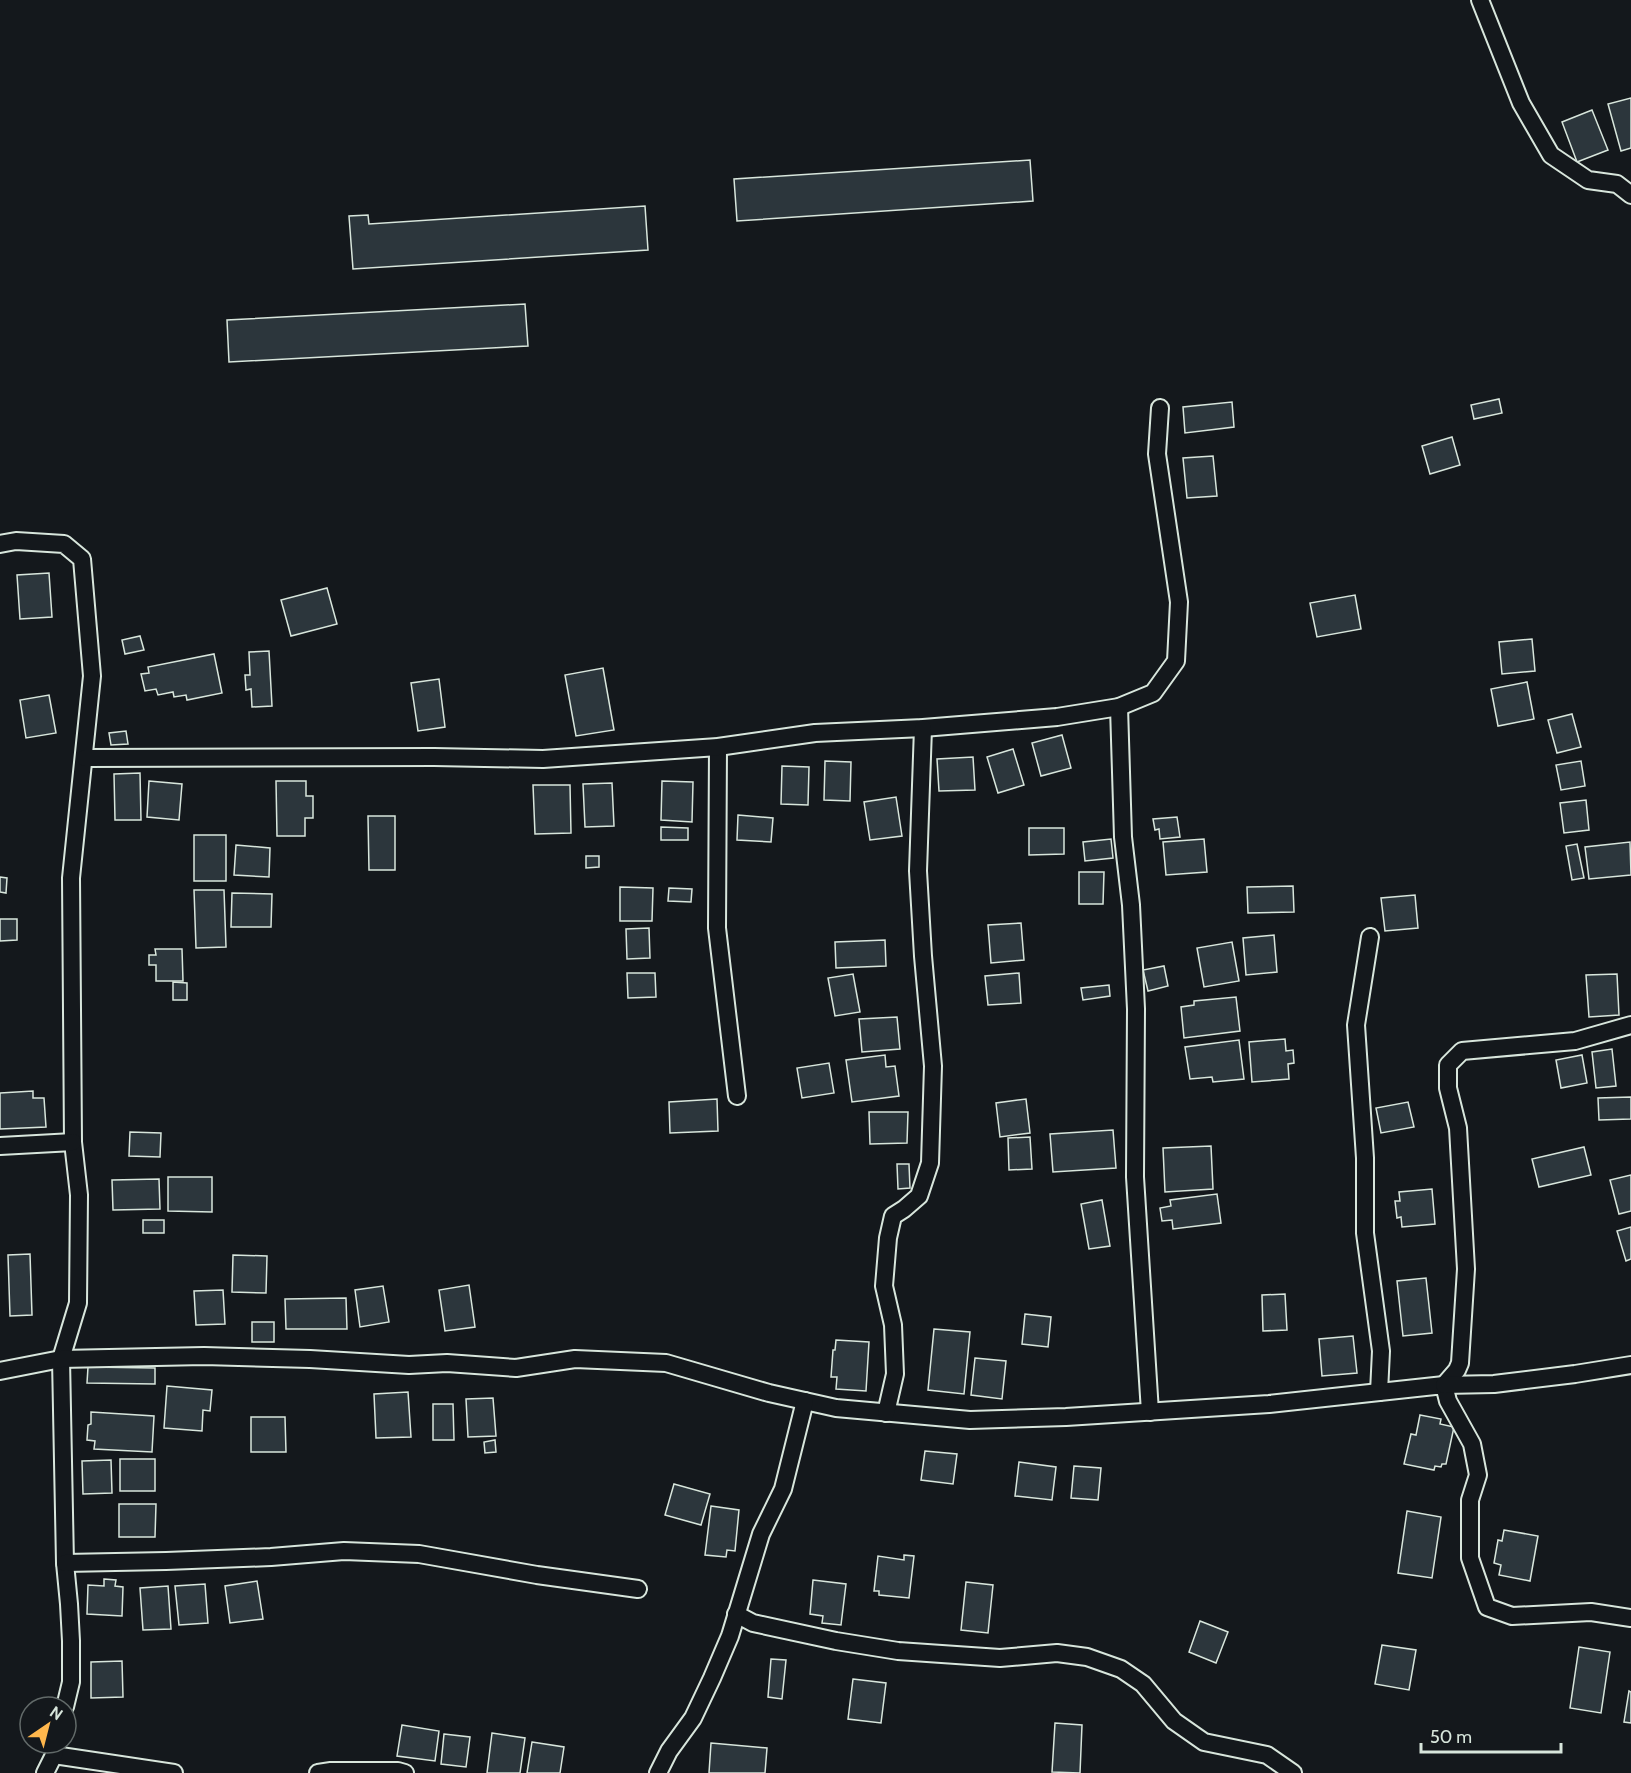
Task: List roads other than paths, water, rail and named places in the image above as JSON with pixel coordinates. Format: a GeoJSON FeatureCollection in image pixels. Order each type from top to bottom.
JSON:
{"type":"FeatureCollection","features":[{"type":"Feature","properties":{"kind":"street"},"geometry":{"type":"LineString","coordinates":[[1480,0],[1521,103],[1551,155],[1588,180],[1617,184],[1631,195]]}},
{"type":"Feature","properties":{"kind":"street"},"geometry":{"type":"LineString","coordinates":[[85,758],[543,759],[718,747],[814,733],[923,728],[1057,717],[1119,707],[1153,693],[1176,661],[1179,602],[1157,454],[1160,408]]}},
{"type":"Feature","properties":{"kind":"street"},"geometry":{"type":"LineString","coordinates":[[0,544],[16,541],[64,544],[82,559],[92,676],[71,878],[73,1142],[79,1195],[78,1303],[61,1359],[65,1563],[71,1641],[71,1682],[68,1695]]}},
{"type":"Feature","properties":{"kind":"street"},"geometry":{"type":"LineString","coordinates":[[1119,707],[1123,837],[1131,905],[1136,1009],[1136,1177],[1150,1412]]}},
{"type":"Feature","properties":{"kind":"street"},"geometry":{"type":"LineString","coordinates":[[886,1413],[896,1374],[893,1325],[884,1287],[888,1238],[893,1216],[919,1196],[930,1163],[933,1066],[918,871],[923,728]]}},
{"type":"Feature","properties":{"kind":"street"},"geometry":{"type":"LineString","coordinates":[[718,747],[717,928],[737,1096]]}},
{"type":"Feature","properties":{"kind":"street"},"geometry":{"type":"LineString","coordinates":[[1370,937],[1356,1025],[1365,1158],[1365,1233],[1381,1351],[1378,1392]]}},
{"type":"Feature","properties":{"kind":"street"},"geometry":{"type":"LineString","coordinates":[[1444,1385],[1457,1371],[1460,1363],[1466,1269],[1458,1128],[1448,1088],[1448,1065],[1462,1051],[1575,1041],[1631,1024]]}},
{"type":"Feature","properties":{"kind":"street"},"geometry":{"type":"LineString","coordinates":[[0,1146],[73,1142]]}},
{"type":"Feature","properties":{"kind":"street"},"geometry":{"type":"LineString","coordinates":[[0,1371],[61,1359],[204,1356],[410,1365],[447,1363],[516,1368],[575,1359],[666,1363],[769,1394],[836,1408],[970,1420],[1066,1417],[1269,1404],[1444,1385],[1494,1384],[1631,1365]]}},
{"type":"Feature","properties":{"kind":"street"},"geometry":{"type":"LineString","coordinates":[[1444,1385],[1448,1401],[1472,1444],[1478,1475],[1470,1500],[1470,1558],[1487,1607],[1512,1616],[1591,1612],[1631,1618]]}},
{"type":"Feature","properties":{"kind":"street"},"geometry":{"type":"LineString","coordinates":[[658,1773],[669,1751],[693,1718],[730,1636],[761,1534],[783,1489],[805,1401]]}},
{"type":"Feature","properties":{"kind":"street"},"geometry":{"type":"LineString","coordinates":[[65,1563],[271,1557],[344,1551],[419,1554],[537,1575],[638,1589]]}},
{"type":"Feature","properties":{"kind":"street"},"geometry":{"type":"LineString","coordinates":[[736,1614],[753,1623],[836,1641],[898,1651],[1000,1658],[1057,1653],[1087,1657],[1121,1669],[1143,1684],[1174,1721],[1204,1742],[1267,1755],[1293,1773]]}},
{"type":"Feature","properties":{"kind":"street"},"geometry":{"type":"LineString","coordinates":[[78,1754],[174,1773]]}},
{"type":"Feature","properties":{"kind":"street"},"geometry":{"type":"LineString","coordinates":[[45,1773],[52,1755]]}},
{"type":"Feature","properties":{"kind":"street"},"geometry":{"type":"LineString","coordinates":[[318,1773],[331,1771],[398,1771],[405,1773]]}}]}
